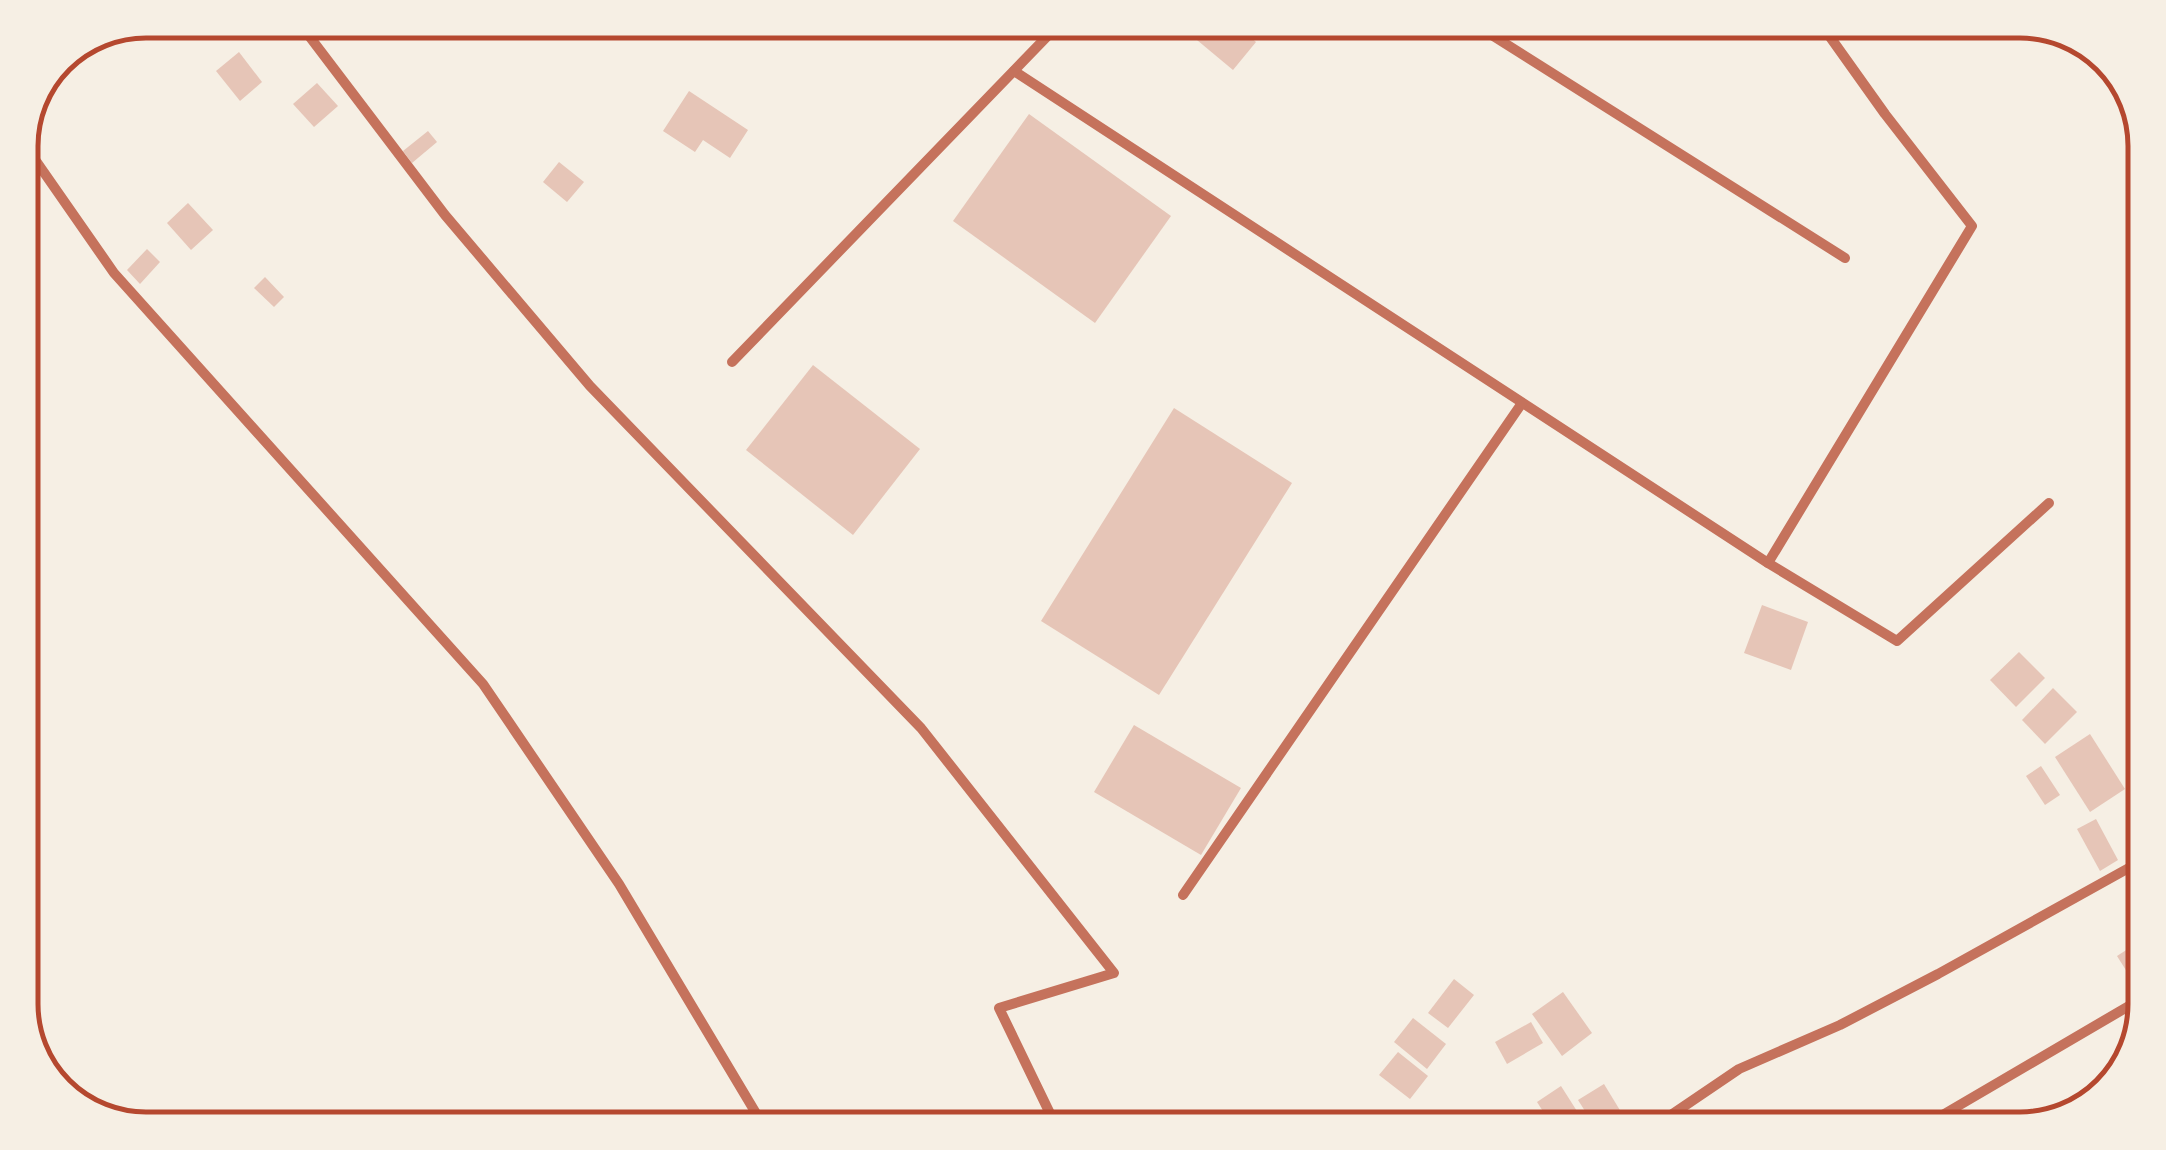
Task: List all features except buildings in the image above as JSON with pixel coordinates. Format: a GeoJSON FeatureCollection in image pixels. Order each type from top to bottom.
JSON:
{"type":"FeatureCollection","features":[{"type":"Feature","properties":{"kind":"street"},"geometry":{"type":"LineString","coordinates":[[311,38],[445,215],[590,386],[921,728],[1114,973],[999,1008],[1049,1112]]}},
{"type":"Feature","properties":{"kind":"street"},"geometry":{"type":"LineString","coordinates":[[732,362],[1046,38]]}},
{"type":"Feature","properties":{"kind":"street"},"geometry":{"type":"LineString","coordinates":[[1497,38],[1845,258]]}},
{"type":"Feature","properties":{"kind":"street"},"geometry":{"type":"LineString","coordinates":[[1768,564],[1972,226],[1831,38]]}},
{"type":"Feature","properties":{"kind":"street"},"geometry":{"type":"LineString","coordinates":[[1014,71],[1768,564],[1897,641],[2049,503]]}},
{"type":"Feature","properties":{"kind":"street"},"geometry":{"type":"LineString","coordinates":[[38,164],[114,274],[482,684],[619,884],[755,1112]]}},
{"type":"Feature","properties":{"kind":"street"},"geometry":{"type":"LineString","coordinates":[[1183,895],[1522,404]]}},
{"type":"Feature","properties":{"kind":"street"},"geometry":{"type":"LineString","coordinates":[[1676,1112],[1739,1070],[1840,1025],[2128,868]]}},
{"type":"Feature","properties":{"kind":"street"},"geometry":{"type":"LineString","coordinates":[[1948,1112],[2128,1007]]}}]}
